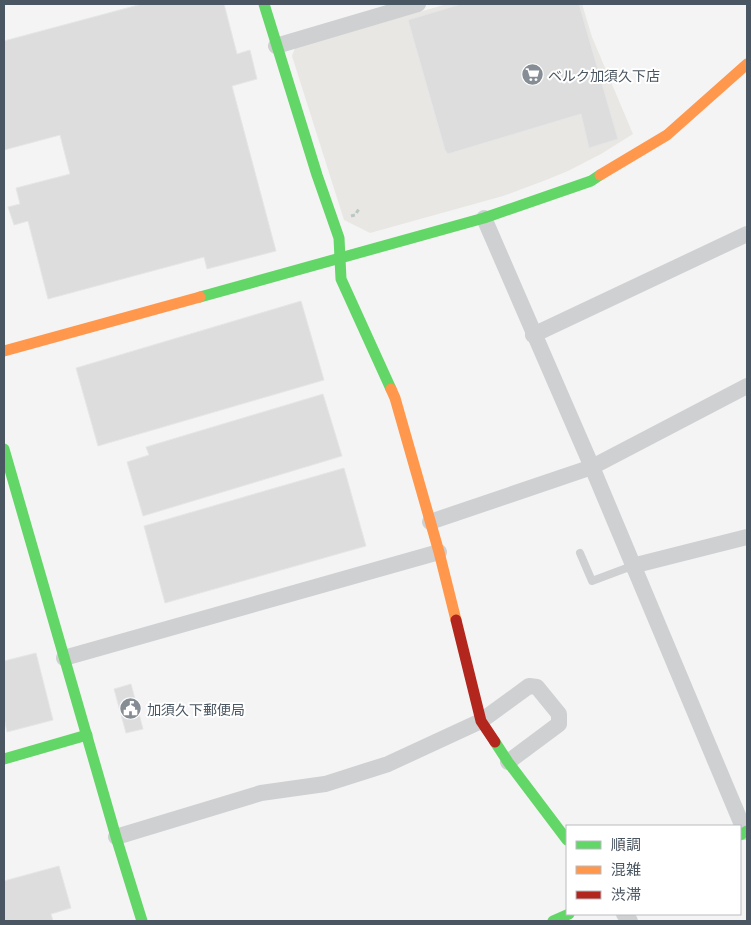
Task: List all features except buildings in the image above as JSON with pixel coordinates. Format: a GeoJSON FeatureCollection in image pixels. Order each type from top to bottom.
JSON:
{"type":"FeatureCollection","features":[{"type":"Feature","properties":{"kind":"street"},"geometry":{"type":"LineString","coordinates":[[264,4],[317,175],[339,238],[341,279],[395,398],[439,552],[481,721],[508,762],[566,839]]}},
{"type":"Feature","properties":{"kind":"street"},"geometry":{"type":"LineString","coordinates":[[276,46],[418,4]]}},
{"type":"Feature","properties":{"kind":"street"},"geometry":{"type":"LineString","coordinates":[[4,351],[484,218],[591,181],[667,135],[747,64]]}},
{"type":"Feature","properties":{"kind":"street"},"geometry":{"type":"LineString","coordinates":[[484,218],[533,335],[592,467],[741,825]]}},
{"type":"Feature","properties":{"kind":"street"},"geometry":{"type":"LineString","coordinates":[[533,335],[747,234]]}},
{"type":"Feature","properties":{"kind":"street"},"geometry":{"type":"LineString","coordinates":[[430,522],[592,467],[747,386]]}},
{"type":"Feature","properties":{"kind":"street"},"geometry":{"type":"LineString","coordinates":[[4,449],[142,921]]}},
{"type":"Feature","properties":{"kind":"street"},"geometry":{"type":"LineString","coordinates":[[632,566],[747,537]]}},
{"type":"Feature","properties":{"kind":"street"},"geometry":{"type":"LineString","coordinates":[[64,658],[439,552]]}},
{"type":"Feature","properties":{"kind":"street"},"geometry":{"type":"LineString","coordinates":[[116,837],[261,793],[325,784],[388,764],[481,721],[529,686],[537,687],[559,714],[559,724],[508,762]]}},
{"type":"Feature","properties":{"kind":"street"},"geometry":{"type":"LineString","coordinates":[[4,759],[87,736]]}},
{"type":"Feature","properties":{"kind":"street"},"geometry":{"type":"LineString","coordinates":[[553,921],[567,915]]}},
{"type":"Feature","properties":{"kind":"lane"},"geometry":{"type":"LineString","coordinates":[[580,553],[592,581],[632,566]]}},
{"type":"Feature","properties":{"kind":"shaded area"},"geometry":{"type":"Polygon","coordinates":[[[447,4],[582,4],[592,37],[633,134],[601,154],[546,180],[503,196],[370,233],[344,220],[292,56],[295,48],[447,4]]]}},
{"type":"Feature","properties":{"kind":"traffic: fast"},"geometry":{"type":"LineString","coordinates":[[264,4],[317,175],[339,238],[341,279],[391,389]]}},
{"type":"Feature","properties":{"kind":"traffic: fast"},"geometry":{"type":"LineString","coordinates":[[200,297],[484,218],[591,181],[600,175]]}},
{"type":"Feature","properties":{"kind":"traffic: fast"},"geometry":{"type":"LineString","coordinates":[[4,449],[142,921]]}},
{"type":"Feature","properties":{"kind":"traffic: fast"},"geometry":{"type":"LineString","coordinates":[[4,759],[87,735]]}},
{"type":"Feature","properties":{"kind":"traffic: fast"},"geometry":{"type":"LineString","coordinates":[[495,742],[566,839]]}},
{"type":"Feature","properties":{"kind":"traffic: fast"},"geometry":{"type":"LineString","coordinates":[[741,834],[747,831]]}},
{"type":"Feature","properties":{"kind":"traffic: fast"},"geometry":{"type":"LineString","coordinates":[[553,921],[567,915]]}},
{"type":"Feature","properties":{"kind":"traffic: slow"},"geometry":{"type":"LineString","coordinates":[[600,175],[667,135],[747,64]]}},
{"type":"Feature","properties":{"kind":"traffic: slow"},"geometry":{"type":"LineString","coordinates":[[4,351],[200,297]]}},
{"type":"Feature","properties":{"kind":"traffic: slow"},"geometry":{"type":"LineString","coordinates":[[391,389],[439,552],[456,620]]}},
{"type":"Feature","properties":{"kind":"traffic: jam"},"geometry":{"type":"LineString","coordinates":[[456,620],[481,721],[495,742]]}},
{"type":"Feature","properties":{"kind":"place","name":"ベルク加須久下店"},"geometry":{"type":"Point","coordinates":[532,75]}},
{"type":"Feature","properties":{"kind":"place","name":"加須久下郵便局"},"geometry":{"type":"Point","coordinates":[131,709]}}]}
